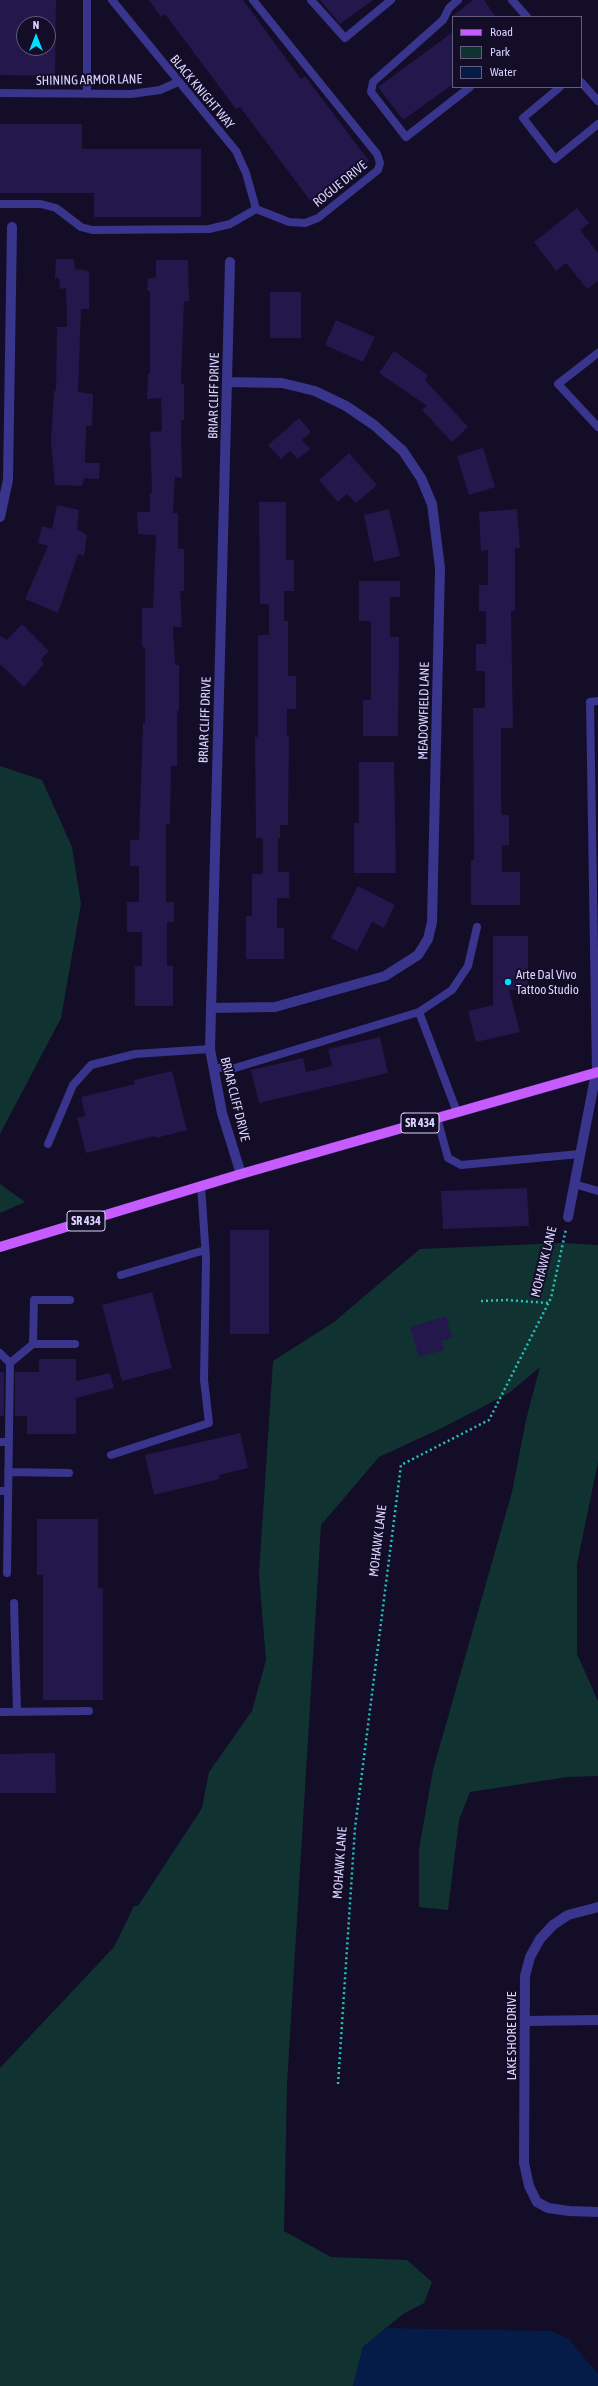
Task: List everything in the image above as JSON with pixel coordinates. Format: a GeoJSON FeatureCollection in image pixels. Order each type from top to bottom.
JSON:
{"type":"FeatureCollection","features":[{"type":"Feature","properties":{"kind":"main road","name":"SR 434"},"geometry":{"type":"LineString","coordinates":[[0,1247],[241,1174],[597,1072]]}},
{"type":"Feature","properties":{"kind":"street"},"geometry":{"type":"LineString","coordinates":[[0,517],[8,480],[12,227]]}},
{"type":"Feature","properties":{"kind":"street","name":"BRIAR CLIFF DRIVE"},"geometry":{"type":"LineString","coordinates":[[230,262],[210,1049],[222,1113],[241,1174]]}},
{"type":"Feature","properties":{"kind":"street","name":"MEADOWFIELD LANE"},"geometry":{"type":"LineString","coordinates":[[211,1008],[274,1007],[385,976],[418,955],[428,939],[432,922],[440,568],[432,504],[421,478],[403,451],[374,425],[346,406],[315,391],[282,383],[227,382]]}},
{"type":"Feature","properties":{"kind":"street","name":"MOHAWK LANE"},"geometry":{"type":"LineString","coordinates":[[568,1217],[597,1072]]}},
{"type":"Feature","properties":{"kind":"street","name":"LAKE SHORE DRIVE"},"geometry":{"type":"LineString","coordinates":[[598,1907],[568,1915],[553,1925],[540,1939],[530,1957],[525,1976],[524,2163],[529,2186],[537,2202],[548,2208],[569,2212],[598,2212]]}},
{"type":"Feature","properties":{"kind":"street"},"geometry":{"type":"LineString","coordinates":[[525,2021],[598,2020]]}},
{"type":"Feature","properties":{"kind":"lane"},"geometry":{"type":"LineString","coordinates":[[87,0],[87,94]]}},
{"type":"Feature","properties":{"kind":"lane","name":"BLACK KNIGHT WAY"},"geometry":{"type":"LineString","coordinates":[[112,0],[236,151],[246,173],[256,209]]}},
{"type":"Feature","properties":{"kind":"lane","name":"ROGUE DRIVE"},"geometry":{"type":"LineString","coordinates":[[253,0],[377,154],[380,163],[378,170],[372,175],[318,218],[305,223],[289,222],[256,209]]}},
{"type":"Feature","properties":{"kind":"lane"},"geometry":{"type":"LineString","coordinates":[[311,0],[345,38],[390,0]]}},
{"type":"Feature","properties":{"kind":"lane"},"geometry":{"type":"LineString","coordinates":[[458,0],[449,8],[443,20],[373,82],[371,92],[406,137],[469,88]]}},
{"type":"Feature","properties":{"kind":"lane"},"geometry":{"type":"LineString","coordinates":[[512,0],[526,16]]}},
{"type":"Feature","properties":{"kind":"lane","name":"SHINING ARMOR LANE"},"geometry":{"type":"LineString","coordinates":[[0,93],[131,94],[160,90],[178,82]]}},
{"type":"Feature","properties":{"kind":"lane"},"geometry":{"type":"LineString","coordinates":[[582,83],[598,100]]}},
{"type":"Feature","properties":{"kind":"lane"},"geometry":{"type":"LineString","coordinates":[[559,88],[523,118],[555,159],[598,124]]}},
{"type":"Feature","properties":{"kind":"lane"},"geometry":{"type":"LineString","coordinates":[[0,204],[41,204],[56,208],[81,227],[92,230],[209,229],[230,224],[256,209]]}},
{"type":"Feature","properties":{"kind":"lane"},"geometry":{"type":"LineString","coordinates":[[598,353],[558,384],[598,428]]}},
{"type":"Feature","properties":{"kind":"lane"},"geometry":{"type":"LineString","coordinates":[[594,702],[597,1072]]}},
{"type":"Feature","properties":{"kind":"lane"},"geometry":{"type":"LineString","coordinates":[[213,1068],[235,1068],[419,1012],[452,990],[468,966],[477,927]]}},
{"type":"Feature","properties":{"kind":"lane"},"geometry":{"type":"LineString","coordinates":[[419,1012],[457,1112]]}},
{"type":"Feature","properties":{"kind":"lane"},"geometry":{"type":"LineString","coordinates":[[48,1144],[73,1085],[91,1065],[135,1054],[210,1049]]}},
{"type":"Feature","properties":{"kind":"lane"},"geometry":{"type":"LineString","coordinates":[[437,1118],[448,1158],[461,1165],[580,1154]]}},
{"type":"Feature","properties":{"kind":"lane"},"geometry":{"type":"LineString","coordinates":[[574,1184],[598,1191]]}},
{"type":"Feature","properties":{"kind":"lane"},"geometry":{"type":"LineString","coordinates":[[111,1455],[209,1423],[204,1380],[205,1250],[201,1186]]}},
{"type":"Feature","properties":{"kind":"lane"},"geometry":{"type":"LineString","coordinates":[[121,1275],[205,1250]]}},
{"type":"Feature","properties":{"kind":"lane"},"geometry":{"type":"LineString","coordinates":[[34,1344],[34,1300],[70,1300]]}},
{"type":"Feature","properties":{"kind":"lane"},"geometry":{"type":"LineString","coordinates":[[10,1363],[34,1344],[75,1344]]}},
{"type":"Feature","properties":{"kind":"lane"},"geometry":{"type":"LineString","coordinates":[[0,1353],[10,1363],[8,1472],[4,1491],[7,1573]]}},
{"type":"Feature","properties":{"kind":"lane"},"geometry":{"type":"LineString","coordinates":[[0,1442],[9,1442]]}},
{"type":"Feature","properties":{"kind":"lane"},"geometry":{"type":"LineString","coordinates":[[8,1472],[69,1473]]}},
{"type":"Feature","properties":{"kind":"lane"},"geometry":{"type":"LineString","coordinates":[[14,1603],[17,1712]]}},
{"type":"Feature","properties":{"kind":"lane"},"geometry":{"type":"LineString","coordinates":[[0,1712],[89,1711]]}},
{"type":"Feature","properties":{"kind":"path","name":"MOHAWK LANE"},"geometry":{"type":"LineString","coordinates":[[338,2084],[355,1828],[401,1465],[489,1420],[548,1303],[568,1217]]}},
{"type":"Feature","properties":{"kind":"path"},"geometry":{"type":"LineString","coordinates":[[481,1301],[507,1300],[548,1303]]}},
{"type":"Feature","properties":{"kind":"green space"},"geometry":{"type":"Polygon","coordinates":[[[0,766],[42,780],[72,847],[81,904],[61,1018],[0,1134],[0,766]]]}},
{"type":"Feature","properties":{"kind":"green space"},"geometry":{"type":"Polygon","coordinates":[[[0,1184],[25,1202],[0,1213],[0,1184]]]}},
{"type":"Feature","properties":{"kind":"green space"},"geometry":{"type":"Polygon","coordinates":[[[562,1243],[598,1245],[598,1462],[577,1564],[577,1654],[598,1701],[598,1776],[567,1777],[470,1792],[459,1820],[448,1910],[419,1907],[419,1849],[433,1770],[512,1492],[526,1420],[540,1367],[509,1393],[444,1427],[379,1457],[321,1525],[287,2084],[284,2231],[331,2257],[407,2260],[432,2282],[424,2303],[403,2314],[363,2347],[353,2386],[0,2386],[0,2068],[114,1947],[134,1906],[138,1906],[202,1808],[209,1772],[252,1711],[266,1660],[259,1574],[273,1361],[334,1322],[420,1249],[562,1243]]]}},
{"type":"Feature","properties":{"kind":"water"},"geometry":{"type":"Polygon","coordinates":[[[386,2328],[551,2331],[569,2339],[598,2374],[598,2386],[353,2386],[363,2347],[386,2328]]]}},
{"type":"Feature","properties":{"kind":"building"},"geometry":{"type":"Polygon","coordinates":[[[0,0],[56,0],[56,16],[16,16],[16,56],[55,56],[55,76],[0,75],[0,0]]]}},
{"type":"Feature","properties":{"kind":"building"},"geometry":{"type":"Polygon","coordinates":[[[149,0],[243,0],[301,79],[305,76],[369,161],[312,203],[240,107],[236,109],[165,14],[161,17],[149,0]]]}},
{"type":"Feature","properties":{"kind":"building"},"geometry":{"type":"Polygon","coordinates":[[[320,0],[373,0],[340,24],[320,0]]]}},
{"type":"Feature","properties":{"kind":"building"},"geometry":{"type":"Polygon","coordinates":[[[473,0],[484,0],[495,16],[452,16],[473,0]]]}},
{"type":"Feature","properties":{"kind":"building"},"geometry":{"type":"Polygon","coordinates":[[[452,33],[452,85],[403,120],[378,87],[452,33]]]}},
{"type":"Feature","properties":{"kind":"building"},"geometry":{"type":"Polygon","coordinates":[[[0,124],[82,124],[82,149],[201,149],[201,217],[94,217],[94,193],[0,193],[0,124]]]}},
{"type":"Feature","properties":{"kind":"building"},"geometry":{"type":"Polygon","coordinates":[[[577,208],[589,223],[580,230],[598,253],[598,281],[587,289],[566,263],[556,271],[534,242],[577,208]]]}},
{"type":"Feature","properties":{"kind":"building"},"geometry":{"type":"Polygon","coordinates":[[[56,259],[74,259],[75,269],[89,271],[89,309],[81,309],[78,392],[93,394],[92,426],[86,426],[85,463],[100,463],[99,479],[84,478],[82,486],[55,485],[51,441],[54,391],[56,391],[57,327],[67,327],[66,288],[60,289],[59,278],[55,278],[56,259]]]}},
{"type":"Feature","properties":{"kind":"building"},"geometry":{"type":"Polygon","coordinates":[[[156,260],[188,260],[189,301],[184,301],[181,384],[184,384],[184,420],[181,420],[182,478],[175,477],[173,513],[178,513],[178,549],[184,549],[184,591],[180,591],[182,627],[173,627],[175,665],[179,665],[179,711],[177,711],[177,766],[171,766],[170,824],[166,824],[166,902],[174,902],[174,922],[167,922],[167,966],[173,966],[173,1006],[135,1006],[135,966],[142,966],[142,932],[127,932],[127,902],[139,902],[139,866],[130,866],[130,840],[139,840],[143,723],[145,723],[145,647],[142,647],[142,608],[153,608],[156,535],[138,534],[137,512],[150,512],[150,493],[152,493],[150,432],[162,431],[161,398],[147,399],[148,374],[150,374],[150,291],[147,291],[148,279],[156,277],[156,260]]]}},
{"type":"Feature","properties":{"kind":"building"},"geometry":{"type":"Polygon","coordinates":[[[270,292],[301,292],[301,338],[270,338],[270,292]]]}},
{"type":"Feature","properties":{"kind":"building"},"geometry":{"type":"Polygon","coordinates":[[[336,320],[375,337],[363,362],[325,345],[336,320]]]}},
{"type":"Feature","properties":{"kind":"building"},"geometry":{"type":"Polygon","coordinates":[[[394,351],[428,375],[425,380],[468,427],[452,442],[422,410],[427,406],[379,373],[394,351]]]}},
{"type":"Feature","properties":{"kind":"building"},"geometry":{"type":"Polygon","coordinates":[[[299,418],[311,432],[302,440],[310,449],[298,459],[290,451],[281,459],[268,445],[299,418]]]}},
{"type":"Feature","properties":{"kind":"building"},"geometry":{"type":"Polygon","coordinates":[[[483,448],[495,487],[469,495],[457,456],[483,448]]]}},
{"type":"Feature","properties":{"kind":"building"},"geometry":{"type":"Polygon","coordinates":[[[349,453],[377,485],[356,503],[347,494],[338,502],[319,480],[349,453]]]}},
{"type":"Feature","properties":{"kind":"building"},"geometry":{"type":"Polygon","coordinates":[[[259,502],[286,502],[286,560],[294,560],[294,591],[284,591],[284,621],[288,621],[288,676],[296,676],[296,709],[287,709],[287,737],[289,737],[288,825],[280,825],[280,838],[278,838],[278,872],[289,872],[289,898],[277,898],[277,928],[284,928],[284,959],[246,959],[246,916],[252,916],[252,874],[263,874],[263,838],[256,838],[255,737],[258,737],[258,635],[269,635],[269,604],[260,604],[259,502]]]}},
{"type":"Feature","properties":{"kind":"building"},"geometry":{"type":"Polygon","coordinates":[[[57,505],[79,510],[77,529],[87,535],[84,556],[78,554],[58,613],[25,599],[48,546],[38,543],[42,526],[52,529],[57,505]]]}},
{"type":"Feature","properties":{"kind":"building"},"geometry":{"type":"Polygon","coordinates":[[[389,509],[400,556],[374,562],[364,515],[389,509]]]}},
{"type":"Feature","properties":{"kind":"building"},"geometry":{"type":"Polygon","coordinates":[[[517,509],[520,548],[515,548],[515,611],[511,611],[513,728],[501,728],[501,803],[502,815],[509,815],[509,845],[502,845],[502,872],[520,872],[520,905],[471,905],[471,860],[474,860],[473,708],[485,708],[485,671],[476,671],[476,644],[486,644],[486,611],[479,611],[479,585],[488,585],[488,550],[481,551],[479,512],[517,509]]]}},
{"type":"Feature","properties":{"kind":"building"},"geometry":{"type":"Polygon","coordinates":[[[359,581],[400,581],[400,597],[390,597],[390,637],[399,637],[398,736],[363,736],[363,700],[371,700],[371,621],[359,621],[359,581]]]}},
{"type":"Feature","properties":{"kind":"building"},"geometry":{"type":"Polygon","coordinates":[[[22,624],[49,651],[41,659],[44,664],[24,687],[0,664],[0,636],[7,640],[22,624]]]}},
{"type":"Feature","properties":{"kind":"building"},"geometry":{"type":"Polygon","coordinates":[[[359,762],[394,762],[396,873],[354,873],[354,823],[359,823],[359,762]]]}},
{"type":"Feature","properties":{"kind":"building"},"geometry":{"type":"Polygon","coordinates":[[[358,886],[395,905],[384,928],[372,922],[357,951],[331,938],[358,886]]]}},
{"type":"Feature","properties":{"kind":"building"},"geometry":{"type":"Polygon","coordinates":[[[493,936],[528,936],[528,990],[509,990],[520,1032],[476,1042],[468,1011],[493,1005],[493,936]]]}},
{"type":"Feature","properties":{"kind":"building"},"geometry":{"type":"Polygon","coordinates":[[[380,1037],[388,1073],[259,1103],[251,1070],[303,1058],[306,1072],[332,1066],[328,1049],[380,1037]]]}},
{"type":"Feature","properties":{"kind":"building"},"geometry":{"type":"Polygon","coordinates":[[[172,1071],[187,1130],[156,1138],[155,1136],[86,1153],[77,1118],[85,1116],[81,1097],[135,1084],[134,1080],[172,1071]]]}},
{"type":"Feature","properties":{"kind":"building"},"geometry":{"type":"Polygon","coordinates":[[[527,1188],[529,1226],[443,1229],[441,1191],[527,1188]]]}},
{"type":"Feature","properties":{"kind":"building"},"geometry":{"type":"Polygon","coordinates":[[[230,1230],[269,1230],[269,1334],[230,1334],[230,1230]]]}},
{"type":"Feature","properties":{"kind":"building"},"geometry":{"type":"Polygon","coordinates":[[[152,1292],[172,1368],[122,1381],[102,1305],[152,1292]]]}},
{"type":"Feature","properties":{"kind":"building"},"geometry":{"type":"Polygon","coordinates":[[[446,1316],[452,1338],[442,1341],[444,1350],[419,1357],[410,1327],[446,1316]]]}},
{"type":"Feature","properties":{"kind":"building"},"geometry":{"type":"Polygon","coordinates":[[[39,1359],[76,1359],[76,1381],[110,1373],[114,1388],[76,1398],[76,1434],[27,1434],[27,1416],[15,1416],[15,1372],[39,1372],[39,1359]]]}},
{"type":"Feature","properties":{"kind":"building"},"geometry":{"type":"Polygon","coordinates":[[[0,1372],[4,1372],[4,1416],[0,1416],[0,1372]]]}},
{"type":"Feature","properties":{"kind":"building"},"geometry":{"type":"Polygon","coordinates":[[[240,1433],[248,1468],[219,1475],[220,1479],[154,1495],[145,1455],[240,1433]]]}},
{"type":"Feature","properties":{"kind":"building"},"geometry":{"type":"Polygon","coordinates":[[[37,1519],[98,1519],[98,1588],[103,1588],[103,1700],[43,1700],[43,1575],[37,1575],[37,1519]]]}},
{"type":"Feature","properties":{"kind":"building"},"geometry":{"type":"Polygon","coordinates":[[[55,1753],[56,1793],[0,1793],[0,1754],[55,1753]]]}},
{"type":"Feature","properties":{"kind":"place","name":"Arte Dal Vivo Tattoo Studio"},"geometry":{"type":"Point","coordinates":[508,982]}}]}
